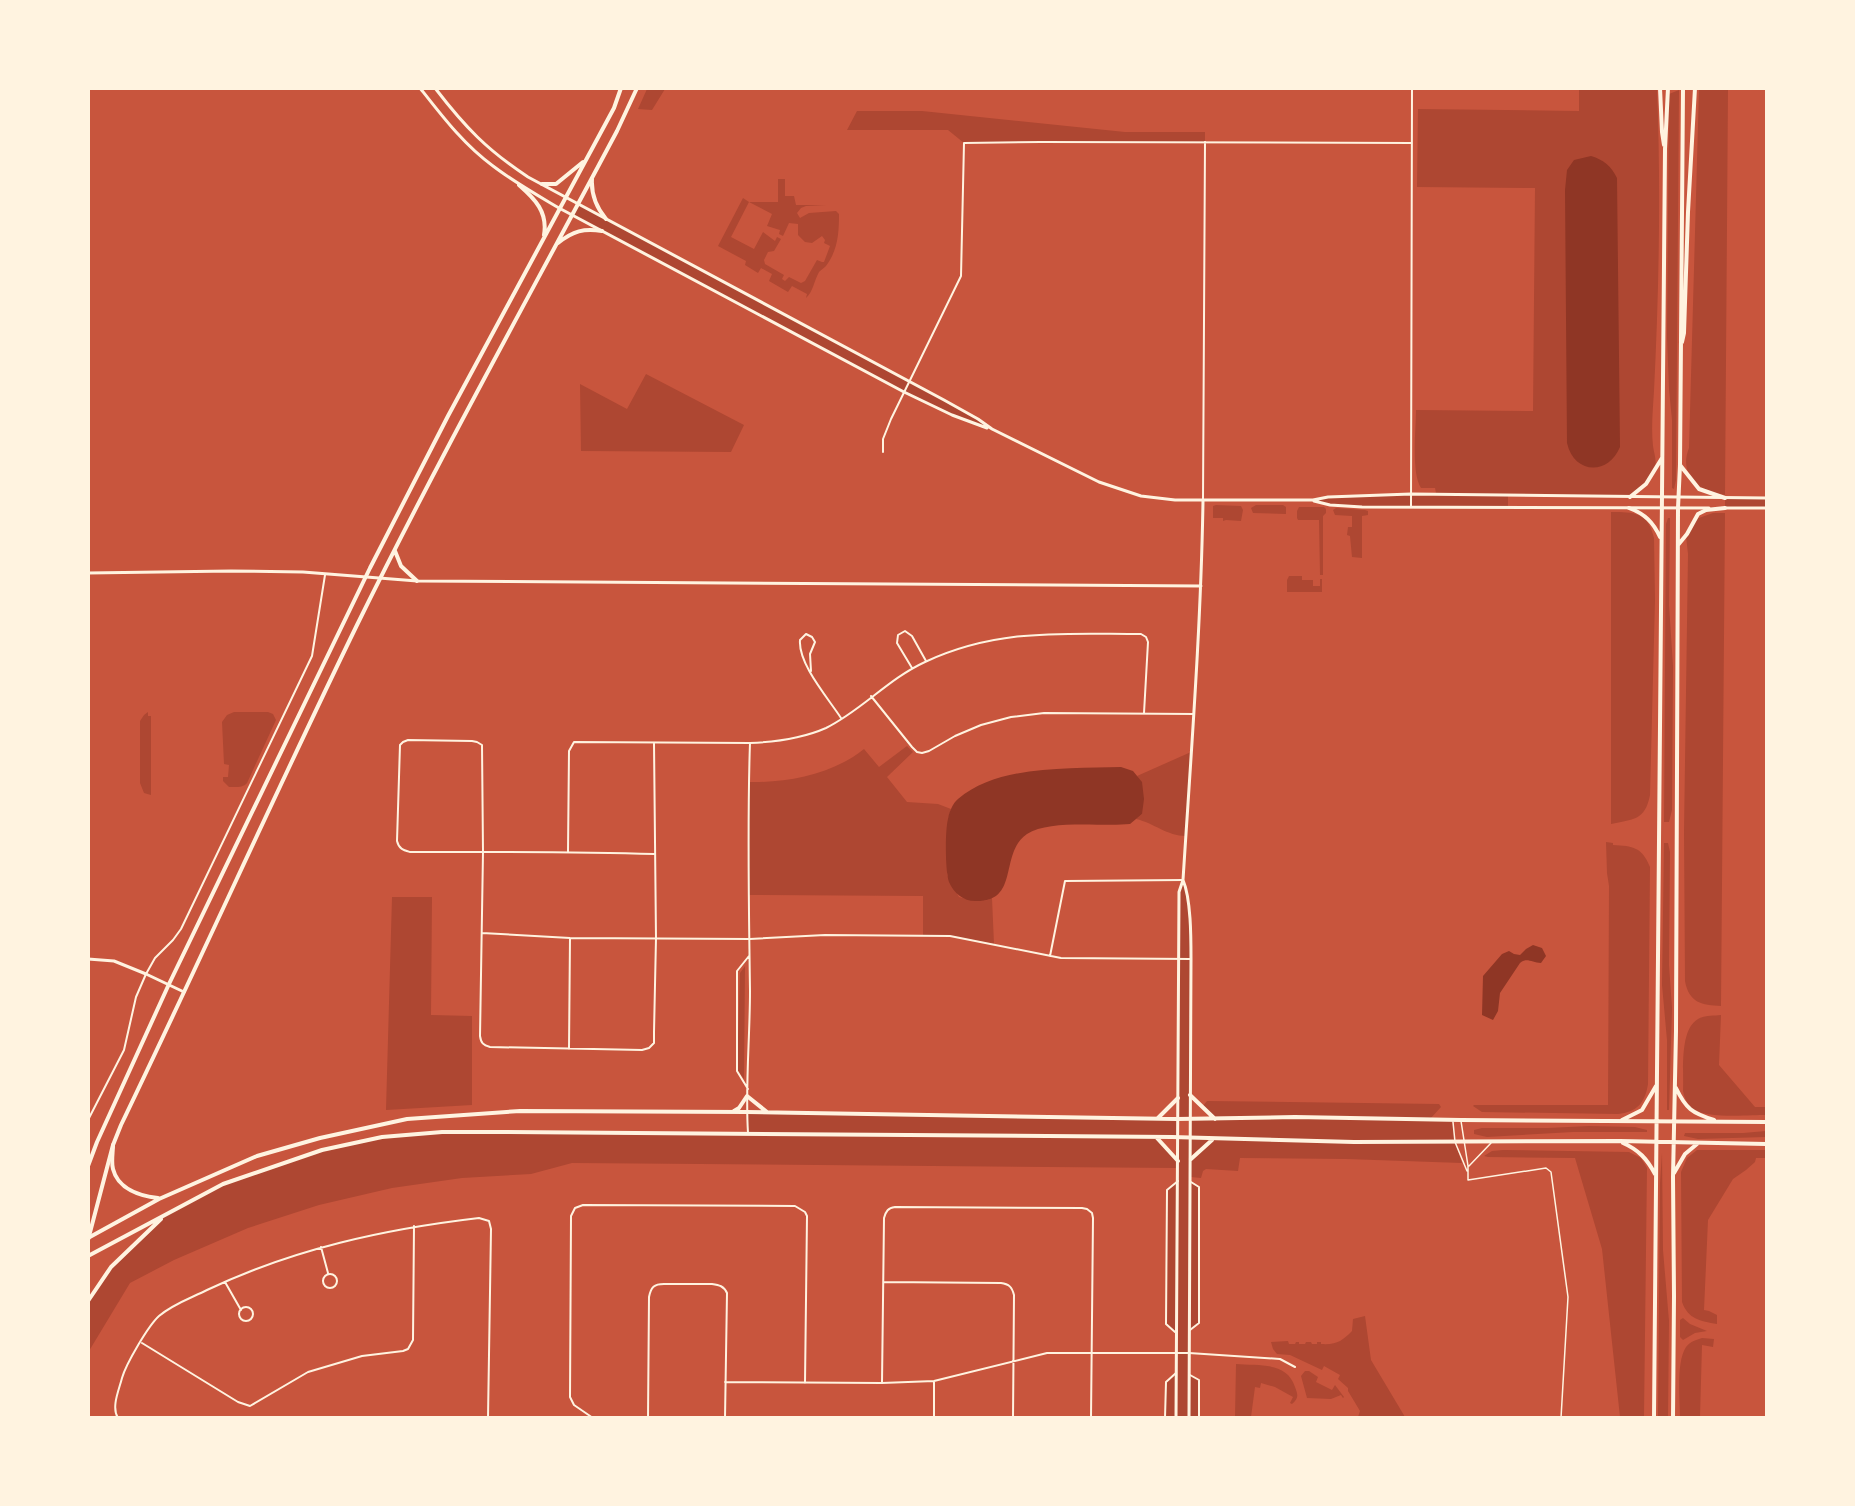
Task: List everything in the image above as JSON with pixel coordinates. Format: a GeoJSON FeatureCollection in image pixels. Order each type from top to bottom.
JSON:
{"type":"FeatureCollection","features":[{"type":"Feature","properties":{"kind":"main road"},"geometry":{"type":"LineString","coordinates":[[88,1166],[169,984],[366,578],[448,416],[614,108],[621,88]]}},
{"type":"Feature","properties":{"kind":"main road"},"geometry":{"type":"LineString","coordinates":[[89,1238],[112,1145],[315,712],[395,551],[637,88]]}},
{"type":"Feature","properties":{"kind":"main road"},"geometry":{"type":"LineString","coordinates":[[1660,88],[1665,149]]}},
{"type":"Feature","properties":{"kind":"main road"},"geometry":{"type":"LineString","coordinates":[[1654,1418],[1665,149],[1668,88]]}},
{"type":"Feature","properties":{"kind":"main road"},"geometry":{"type":"LineString","coordinates":[[1673,1418],[1673,1143],[1683,88]]}},
{"type":"Feature","properties":{"kind":"main road"},"geometry":{"type":"LineString","coordinates":[[1680,348],[1684,333],[1695,88]]}},
{"type":"Feature","properties":{"kind":"main road"},"geometry":{"type":"LineString","coordinates":[[542,183],[556,184],[586,159]]}},
{"type":"Feature","properties":{"kind":"main road"},"geometry":{"type":"LineString","coordinates":[[593,176],[593,198],[606,219]]}},
{"type":"Feature","properties":{"kind":"main road"},"geometry":{"type":"LineString","coordinates":[[519,185],[532,196],[543,213],[545,220],[543,239]]}},
{"type":"Feature","properties":{"kind":"main road"},"geometry":{"type":"LineString","coordinates":[[555,245],[574,232],[588,229],[602,231]]}},
{"type":"Feature","properties":{"kind":"main road"},"geometry":{"type":"LineString","coordinates":[[1629,497],[1646,484],[1662,457]]}},
{"type":"Feature","properties":{"kind":"main road"},"geometry":{"type":"LineString","coordinates":[[1680,465],[1699,489],[1725,498]]}},
{"type":"Feature","properties":{"kind":"main road"},"geometry":{"type":"LineString","coordinates":[[1629,508],[1642,513],[1649,520],[1662,541]]}},
{"type":"Feature","properties":{"kind":"main road"},"geometry":{"type":"LineString","coordinates":[[1678,546],[1698,514],[1706,510],[1725,508]]}},
{"type":"Feature","properties":{"kind":"main road"},"geometry":{"type":"LineString","coordinates":[[395,551],[401,567],[417,581]]}},
{"type":"Feature","properties":{"kind":"main road"},"geometry":{"type":"LineString","coordinates":[[1621,1120],[1642,1110],[1656,1085]]}},
{"type":"Feature","properties":{"kind":"main road"},"geometry":{"type":"LineString","coordinates":[[1675,1086],[1688,1109],[1717,1122]]}},
{"type":"Feature","properties":{"kind":"main road"},"geometry":{"type":"LineString","coordinates":[[1190,1095],[1216,1119]]}},
{"type":"Feature","properties":{"kind":"main road"},"geometry":{"type":"LineString","coordinates":[[730,1112],[739,1108],[747,1096],[768,1113]]}},
{"type":"Feature","properties":{"kind":"main road"},"geometry":{"type":"LineString","coordinates":[[1158,1118],[1178,1098]]}},
{"type":"Feature","properties":{"kind":"main road"},"geometry":{"type":"LineString","coordinates":[[89,1238],[159,1199],[257,1156],[320,1138],[407,1119],[520,1111],[1177,1119],[1295,1117],[1767,1122]]}},
{"type":"Feature","properties":{"kind":"main road"},"geometry":{"type":"LineString","coordinates":[[88,1256],[234,1180],[322,1150],[382,1137],[442,1132],[1767,1144]]}},
{"type":"Feature","properties":{"kind":"main road"},"geometry":{"type":"LineString","coordinates":[[1156,1138],[1178,1161]]}},
{"type":"Feature","properties":{"kind":"main road"},"geometry":{"type":"LineString","coordinates":[[1191,1159],[1214,1139]]}},
{"type":"Feature","properties":{"kind":"main road"},"geometry":{"type":"LineString","coordinates":[[1620,1141],[1635,1148],[1644,1156],[1656,1175]]}},
{"type":"Feature","properties":{"kind":"main road"},"geometry":{"type":"LineString","coordinates":[[1673,1177],[1685,1154],[1698,1143]]}},
{"type":"Feature","properties":{"kind":"main road"},"geometry":{"type":"LineString","coordinates":[[112,1145],[113,1169],[120,1182],[131,1191],[159,1199]]}},
{"type":"Feature","properties":{"kind":"main road"},"geometry":{"type":"LineString","coordinates":[[88,1301],[111,1267],[166,1214]]}},
{"type":"Feature","properties":{"kind":"street"},"geometry":{"type":"LineString","coordinates":[[420,88],[471,147],[492,166],[559,208],[904,392],[952,415],[992,429],[1099,482],[1120,490],[1158,499],[1203,501],[1313,500],[1328,497],[1411,494],[1767,498]]}},
{"type":"Feature","properties":{"kind":"street"},"geometry":{"type":"LineString","coordinates":[[435,88],[465,126],[506,163],[978,419],[992,429]]}},
{"type":"Feature","properties":{"kind":"street"},"geometry":{"type":"LineString","coordinates":[[1411,506],[1412,88]]}},
{"type":"Feature","properties":{"kind":"street"},"geometry":{"type":"LineString","coordinates":[[883,452],[883,439],[904,392],[962,276],[964,143],[1041,141],[1412,143]]}},
{"type":"Feature","properties":{"kind":"street"},"geometry":{"type":"LineString","coordinates":[[1176,1418],[1179,892],[1183,880],[1201,586],[1205,142]]}},
{"type":"Feature","properties":{"kind":"street"},"geometry":{"type":"LineString","coordinates":[[1313,500],[1330,505],[1767,508]]}},
{"type":"Feature","properties":{"kind":"street"},"geometry":{"type":"LineString","coordinates":[[88,573],[303,572],[417,581],[1201,586]]}},
{"type":"Feature","properties":{"kind":"street"},"geometry":{"type":"LineString","coordinates":[[88,1120],[123,1050],[136,998],[146,974],[155,958],[181,929],[312,656],[325,575]]}},
{"type":"Feature","properties":{"kind":"street"},"geometry":{"type":"LineString","coordinates":[[912,668],[897,644],[898,635],[901,632],[912,636],[926,661]]}},
{"type":"Feature","properties":{"kind":"street"},"geometry":{"type":"LineString","coordinates":[[810,671],[810,654],[815,642],[806,634],[801,637],[802,655],[810,671],[841,718]]}},
{"type":"Feature","properties":{"kind":"street"},"geometry":{"type":"LineString","coordinates":[[568,851],[569,751],[574,742],[750,743],[799,738],[826,728],[912,668],[973,644],[1015,635],[1141,634],[1148,642],[1144,712]]}},
{"type":"Feature","properties":{"kind":"street"},"geometry":{"type":"LineString","coordinates":[[871,696],[912,747],[922,753],[929,752],[963,732],[1011,717],[1044,713],[1194,714]]}},
{"type":"Feature","properties":{"kind":"street"},"geometry":{"type":"LineString","coordinates":[[654,743],[656,938],[654,1043],[649,1048],[642,1050],[490,1047],[481,1042],[480,1036],[483,852],[483,745],[477,741],[403,742],[400,745],[397,841],[403,850],[410,852],[483,852],[568,851],[654,854]]}},
{"type":"Feature","properties":{"kind":"street"},"geometry":{"type":"LineString","coordinates":[[748,1135],[750,743]]}},
{"type":"Feature","properties":{"kind":"street"},"geometry":{"type":"LineString","coordinates":[[1050,956],[1065,881],[1183,880]]}},
{"type":"Feature","properties":{"kind":"street"},"geometry":{"type":"LineString","coordinates":[[1183,880],[1191,935],[1189,1418]]}},
{"type":"Feature","properties":{"kind":"street"},"geometry":{"type":"LineString","coordinates":[[1767,929],[1767,955]]}},
{"type":"Feature","properties":{"kind":"street"},"geometry":{"type":"LineString","coordinates":[[482,933],[570,938],[750,939],[825,935],[950,936],[1050,956],[1191,959]]}},
{"type":"Feature","properties":{"kind":"street"},"geometry":{"type":"LineString","coordinates":[[568,1049],[570,938]]}},
{"type":"Feature","properties":{"kind":"street"},"geometry":{"type":"LineString","coordinates":[[748,1089],[737,1071],[737,971],[749,956]]}},
{"type":"Feature","properties":{"kind":"street"},"geometry":{"type":"LineString","coordinates":[[88,959],[114,961],[184,992]]}},
{"type":"Feature","properties":{"kind":"street"},"geometry":{"type":"LineString","coordinates":[[1177,1333],[1166,1324],[1167,1191],[1178,1181]]}},
{"type":"Feature","properties":{"kind":"street"},"geometry":{"type":"LineString","coordinates":[[1190,1330],[1199,1323],[1199,1187],[1191,1182]]}},
{"type":"Feature","properties":{"kind":"street"},"geometry":{"type":"LineString","coordinates":[[593,1418],[574,1405],[570,1397],[571,1216],[575,1208],[583,1205],[795,1206],[805,1212],[807,1216],[805,1383]]}},
{"type":"Feature","properties":{"kind":"street"},"geometry":{"type":"LineString","coordinates":[[882,1383],[884,1218],[889,1208],[1087,1209],[1092,1213],[1093,1218],[1091,1418]]}},
{"type":"Feature","properties":{"kind":"street"},"geometry":{"type":"LineString","coordinates":[[118,1418],[115,1406],[124,1371],[152,1325],[166,1311],[225,1281],[321,1247],[414,1226],[479,1218],[491,1224],[488,1418]]}},
{"type":"Feature","properties":{"kind":"street"},"geometry":{"type":"LineString","coordinates":[[141,1343],[238,1402],[250,1406],[274,1390],[318,1369],[362,1356],[408,1349],[413,1340],[414,1226]]}},
{"type":"Feature","properties":{"kind":"street"},"geometry":{"type":"LineString","coordinates":[[321,1247],[328,1275]]}},
{"type":"Feature","properties":{"kind":"street"},"geometry":{"type":"LineString","coordinates":[[328,1275],[334,1275],[337,1279],[336,1285],[332,1288],[326,1287],[324,1283],[324,1278],[328,1275]]}},
{"type":"Feature","properties":{"kind":"street"},"geometry":{"type":"LineString","coordinates":[[225,1281],[241,1310],[240,1317],[249,1321],[253,1313],[249,1308],[241,1310]]}},
{"type":"Feature","properties":{"kind":"street"},"geometry":{"type":"LineString","coordinates":[[884,1282],[1008,1284],[1013,1288],[1013,1418]]}},
{"type":"Feature","properties":{"kind":"street"},"geometry":{"type":"LineString","coordinates":[[648,1418],[649,1297],[651,1289],[656,1284],[712,1284],[720,1285],[725,1289],[727,1293],[725,1418]]}},
{"type":"Feature","properties":{"kind":"street"},"geometry":{"type":"LineString","coordinates":[[725,1382],[934,1381],[1047,1353],[1190,1353],[1280,1359],[1295,1367]]}},
{"type":"Feature","properties":{"kind":"street"},"geometry":{"type":"LineString","coordinates":[[1166,1418],[1166,1382],[1176,1373]]}},
{"type":"Feature","properties":{"kind":"street"},"geometry":{"type":"LineString","coordinates":[[1189,1374],[1199,1380],[1198,1418]]}},
{"type":"Feature","properties":{"kind":"street"},"geometry":{"type":"LineString","coordinates":[[934,1381],[934,1418]]}},
{"type":"Feature","properties":{"kind":"lane"},"geometry":{"type":"LineString","coordinates":[[1452,1120],[1455,1142],[1468,1180],[1546,1168],[1551,1173],[1568,1297],[1561,1418]]}},
{"type":"Feature","properties":{"kind":"lane"},"geometry":{"type":"LineString","coordinates":[[1461,1120],[1467,1172]]}},
{"type":"Feature","properties":{"kind":"lane"},"geometry":{"type":"LineString","coordinates":[[1468,1166],[1492,1142]]}},
{"type":"Feature","properties":{"kind":"shaded area"},"geometry":{"type":"Polygon","coordinates":[[[647,89],[665,89],[652,110],[638,109],[647,89]]]}},
{"type":"Feature","properties":{"kind":"shaded area"},"geometry":{"type":"Polygon","coordinates":[[[1579,89],[1657,89],[1659,240],[1652,425],[1656,462],[1649,480],[1632,495],[1508,495],[1508,506],[1362,507],[1330,505],[1313,500],[1328,497],[1448,493],[1436,493],[1435,488],[1421,488],[1418,481],[1415,462],[1416,410],[1533,411],[1535,188],[1417,187],[1418,109],[1579,111],[1579,89]],[[1617,178],[1565,190],[1617,191],[1617,178]]]}},
{"type":"Feature","properties":{"kind":"shaded area"},"geometry":{"type":"Polygon","coordinates":[[[1699,89],[1728,89],[1725,495],[1700,486],[1694,481],[1686,467],[1689,448],[1699,89]]]}},
{"type":"Feature","properties":{"kind":"shaded area"},"geometry":{"type":"Polygon","coordinates":[[[1679,90],[1676,480],[1674,489],[1672,488],[1672,420],[1667,337],[1669,94],[1679,90]]]}},
{"type":"Feature","properties":{"kind":"shaded area"},"geometry":{"type":"Polygon","coordinates":[[[857,111],[922,111],[1125,132],[1205,132],[1205,142],[964,143],[948,130],[847,130],[857,111]]]}},
{"type":"Feature","properties":{"kind":"shaded area"},"geometry":{"type":"Polygon","coordinates":[[[1591,156],[1607,164],[1617,178],[1620,447],[1608,463],[1592,468],[1577,461],[1567,443],[1565,190],[1567,170],[1574,160],[1591,156]]]}},
{"type":"Feature","properties":{"kind":"shaded area"},"geometry":{"type":"Polygon","coordinates":[[[778,179],[785,179],[785,196],[794,196],[796,205],[826,205],[801,208],[797,213],[800,218],[809,213],[836,211],[839,214],[838,235],[833,254],[826,266],[819,272],[806,298],[807,294],[792,286],[788,292],[769,281],[772,274],[761,268],[758,273],[745,265],[746,261],[718,246],[743,198],[749,202],[778,202],[778,179]],[[749,202],[731,237],[754,249],[763,232],[775,241],[777,237],[781,239],[774,251],[768,252],[764,260],[765,264],[784,275],[782,279],[785,281],[789,277],[801,283],[805,281],[817,260],[824,262],[830,246],[824,243],[822,236],[812,243],[805,242],[798,235],[798,224],[789,223],[783,236],[779,234],[780,230],[767,226],[772,214],[749,202]]]}},
{"type":"Feature","properties":{"kind":"shaded area"},"geometry":{"type":"Polygon","coordinates":[[[578,203],[978,419],[992,429],[972,423],[904,392],[572,215],[578,203]]]}},
{"type":"Feature","properties":{"kind":"shaded area"},"geometry":{"type":"Polygon","coordinates":[[[646,374],[744,425],[731,452],[581,451],[580,384],[627,409],[646,374]]]}},
{"type":"Feature","properties":{"kind":"shaded area"},"geometry":{"type":"Polygon","coordinates":[[[1725,498],[1766,498],[1766,508],[1725,508],[1725,498]]]}},
{"type":"Feature","properties":{"kind":"shaded area"},"geometry":{"type":"Polygon","coordinates":[[[1256,505],[1283,505],[1286,507],[1286,514],[1253,513],[1251,508],[1256,505]]]}},
{"type":"Feature","properties":{"kind":"shaded area"},"geometry":{"type":"Polygon","coordinates":[[[1213,506],[1241,506],[1243,510],[1241,521],[1223,521],[1223,518],[1213,518],[1213,506]]]}},
{"type":"Feature","properties":{"kind":"shaded area"},"geometry":{"type":"Polygon","coordinates":[[[1299,507],[1324,507],[1326,509],[1323,516],[1323,575],[1320,575],[1319,520],[1298,520],[1299,507]]]}},
{"type":"Feature","properties":{"kind":"shaded area"},"geometry":{"type":"Polygon","coordinates":[[[1336,508],[1368,511],[1368,515],[1362,516],[1362,558],[1352,557],[1350,536],[1347,535],[1348,527],[1352,527],[1352,516],[1335,515],[1333,510],[1336,508]]]}},
{"type":"Feature","properties":{"kind":"shaded area"},"geometry":{"type":"Polygon","coordinates":[[[1611,512],[1639,515],[1644,518],[1651,529],[1654,538],[1655,600],[1650,795],[1645,810],[1637,817],[1611,824],[1611,512]]]}},
{"type":"Feature","properties":{"kind":"shaded area"},"geometry":{"type":"Polygon","coordinates":[[[1713,513],[1725,513],[1721,1006],[1697,1001],[1690,994],[1685,981],[1684,832],[1688,554],[1686,536],[1696,519],[1713,513]]]}},
{"type":"Feature","properties":{"kind":"shaded area"},"geometry":{"type":"Polygon","coordinates":[[[1670,518],[1669,605],[1673,666],[1672,810],[1669,822],[1664,822],[1666,524],[1670,518]]]}},
{"type":"Feature","properties":{"kind":"shaded area"},"geometry":{"type":"Polygon","coordinates":[[[1289,576],[1302,576],[1302,580],[1313,580],[1313,586],[1320,586],[1320,579],[1322,579],[1322,592],[1287,592],[1289,576]]]}},
{"type":"Feature","properties":{"kind":"shaded area"},"geometry":{"type":"Polygon","coordinates":[[[148,712],[148,716],[151,716],[151,795],[144,793],[140,783],[140,721],[148,712]]]}},
{"type":"Feature","properties":{"kind":"shaded area"},"geometry":{"type":"Polygon","coordinates":[[[234,712],[268,712],[273,714],[276,720],[247,783],[229,787],[223,781],[223,777],[228,777],[229,765],[224,764],[222,722],[227,715],[234,712]]]}},
{"type":"Feature","properties":{"kind":"shaded area"},"geometry":{"type":"Polygon","coordinates":[[[907,746],[913,752],[887,777],[907,802],[938,804],[951,809],[948,819],[947,875],[959,897],[980,901],[992,898],[994,944],[958,937],[923,936],[923,896],[748,895],[748,782],[794,779],[824,771],[852,758],[864,749],[879,767],[907,746]]]}},
{"type":"Feature","properties":{"kind":"shaded area"},"geometry":{"type":"Polygon","coordinates":[[[1191,752],[1186,836],[1173,834],[1136,819],[1142,814],[1142,783],[1137,776],[1191,752]]]}},
{"type":"Feature","properties":{"kind":"shaded area"},"geometry":{"type":"Polygon","coordinates":[[[1121,767],[1133,771],[1142,782],[1144,799],[1142,814],[1130,824],[1062,825],[1037,829],[1027,834],[1013,852],[1004,885],[999,893],[990,899],[973,901],[964,899],[954,890],[949,882],[947,869],[946,832],[949,813],[958,799],[975,788],[1014,774],[1058,769],[1121,767]]]}},
{"type":"Feature","properties":{"kind":"shaded area"},"geometry":{"type":"Polygon","coordinates":[[[1606,842],[1636,849],[1644,855],[1650,867],[1648,1084],[1645,1096],[1635,1109],[1618,1114],[1482,1112],[1473,1106],[1608,1105],[1609,886],[1606,842]]]}},
{"type":"Feature","properties":{"kind":"shaded area"},"geometry":{"type":"Polygon","coordinates":[[[1664,843],[1668,843],[1670,852],[1669,965],[1672,1008],[1669,1110],[1667,1110],[1667,1040],[1662,985],[1664,843]]]}},
{"type":"Feature","properties":{"kind":"shaded area"},"geometry":{"type":"Polygon","coordinates":[[[1183,880],[1191,935],[1190,1119],[1215,1119],[1202,1107],[1207,1101],[1439,1104],[1441,1107],[1430,1119],[1452,1120],[1455,1142],[1462,1163],[1240,1158],[1238,1171],[1206,1169],[1201,1178],[1191,1177],[1191,1182],[1199,1187],[1199,1323],[1190,1330],[1189,1374],[1199,1380],[1199,1417],[1165,1417],[1166,1382],[1176,1373],[1177,1333],[1166,1324],[1167,1191],[1178,1181],[1178,1168],[572,1163],[531,1174],[462,1178],[392,1188],[319,1205],[248,1228],[174,1260],[130,1283],[89,1351],[89,1301],[111,1267],[166,1213],[223,1184],[322,1150],[357,1141],[442,1132],[747,1135],[747,1112],[1177,1119],[1179,892],[1183,880]],[[1178,1119],[1177,1137],[1190,1138],[1190,1119],[1178,1119]],[[1157,1138],[1178,1160],[1177,1138],[1157,1138]]]}},
{"type":"Feature","properties":{"kind":"shaded area"},"geometry":{"type":"Polygon","coordinates":[[[392,897],[432,897],[431,1015],[472,1016],[472,1105],[386,1110],[392,897]]]}},
{"type":"Feature","properties":{"kind":"shaded area"},"geometry":{"type":"Polygon","coordinates":[[[1533,945],[1542,948],[1546,956],[1541,963],[1527,960],[1520,963],[1500,993],[1498,1011],[1493,1020],[1482,1015],[1483,976],[1502,954],[1509,951],[1520,955],[1533,945]]]}},
{"type":"Feature","properties":{"kind":"shaded area"},"geometry":{"type":"Polygon","coordinates":[[[745,966],[744,1079],[737,1071],[740,973],[745,966]]]}},
{"type":"Feature","properties":{"kind":"shaded area"},"geometry":{"type":"Polygon","coordinates":[[[1721,1015],[1719,1065],[1755,1107],[1766,1107],[1766,1115],[1706,1114],[1691,1108],[1686,1100],[1683,1091],[1683,1063],[1688,1032],[1698,1019],[1721,1015]]]}},
{"type":"Feature","properties":{"kind":"shaded area"},"geometry":{"type":"Polygon","coordinates":[[[1635,1127],[1647,1130],[1647,1132],[1573,1132],[1487,1137],[1474,1134],[1474,1130],[1482,1128],[1635,1127]]]}},
{"type":"Feature","properties":{"kind":"shaded area"},"geometry":{"type":"Polygon","coordinates":[[[1766,1131],[1766,1137],[1698,1139],[1684,1136],[1685,1133],[1766,1131]]]}},
{"type":"Feature","properties":{"kind":"shaded area"},"geometry":{"type":"Polygon","coordinates":[[[1697,1150],[1766,1150],[1766,1158],[1756,1158],[1755,1162],[1733,1179],[1708,1220],[1704,1310],[1717,1315],[1717,1324],[1691,1316],[1682,1302],[1681,1172],[1687,1158],[1697,1150]]]}},
{"type":"Feature","properties":{"kind":"shaded area"},"geometry":{"type":"Polygon","coordinates":[[[1492,1151],[1629,1152],[1641,1158],[1647,1168],[1644,1417],[1620,1417],[1602,1249],[1575,1158],[1484,1156],[1492,1151]]]}},
{"type":"Feature","properties":{"kind":"shaded area"},"geometry":{"type":"Polygon","coordinates":[[[1662,1153],[1663,1250],[1669,1321],[1668,1418],[1658,1417],[1662,1153]]]}},
{"type":"Feature","properties":{"kind":"shaded area"},"geometry":{"type":"Polygon","coordinates":[[[1365,1316],[1371,1360],[1405,1417],[1358,1417],[1360,1411],[1348,1388],[1338,1379],[1340,1375],[1324,1366],[1322,1370],[1290,1355],[1277,1354],[1273,1349],[1271,1342],[1335,1343],[1352,1331],[1353,1319],[1365,1316]]]}},
{"type":"Feature","properties":{"kind":"shaded area"},"geometry":{"type":"Polygon","coordinates":[[[1683,1318],[1690,1324],[1707,1331],[1695,1333],[1683,1340],[1680,1337],[1680,1320],[1683,1318]]]}},
{"type":"Feature","properties":{"kind":"shaded area"},"geometry":{"type":"Polygon","coordinates":[[[1702,1338],[1714,1339],[1713,1347],[1702,1345],[1700,1417],[1680,1417],[1679,1381],[1683,1354],[1690,1343],[1702,1338]]]}},
{"type":"Feature","properties":{"kind":"shaded area"},"geometry":{"type":"Polygon","coordinates":[[[1236,1364],[1262,1365],[1285,1373],[1295,1387],[1296,1400],[1292,1404],[1290,1403],[1293,1397],[1275,1387],[1261,1383],[1260,1388],[1255,1387],[1251,1417],[1235,1417],[1236,1364]]]}},
{"type":"Feature","properties":{"kind":"shaded area"},"geometry":{"type":"Polygon","coordinates":[[[1305,1371],[1318,1377],[1316,1382],[1332,1390],[1335,1385],[1344,1397],[1341,1395],[1331,1399],[1307,1398],[1301,1376],[1305,1371]]]}}]}
